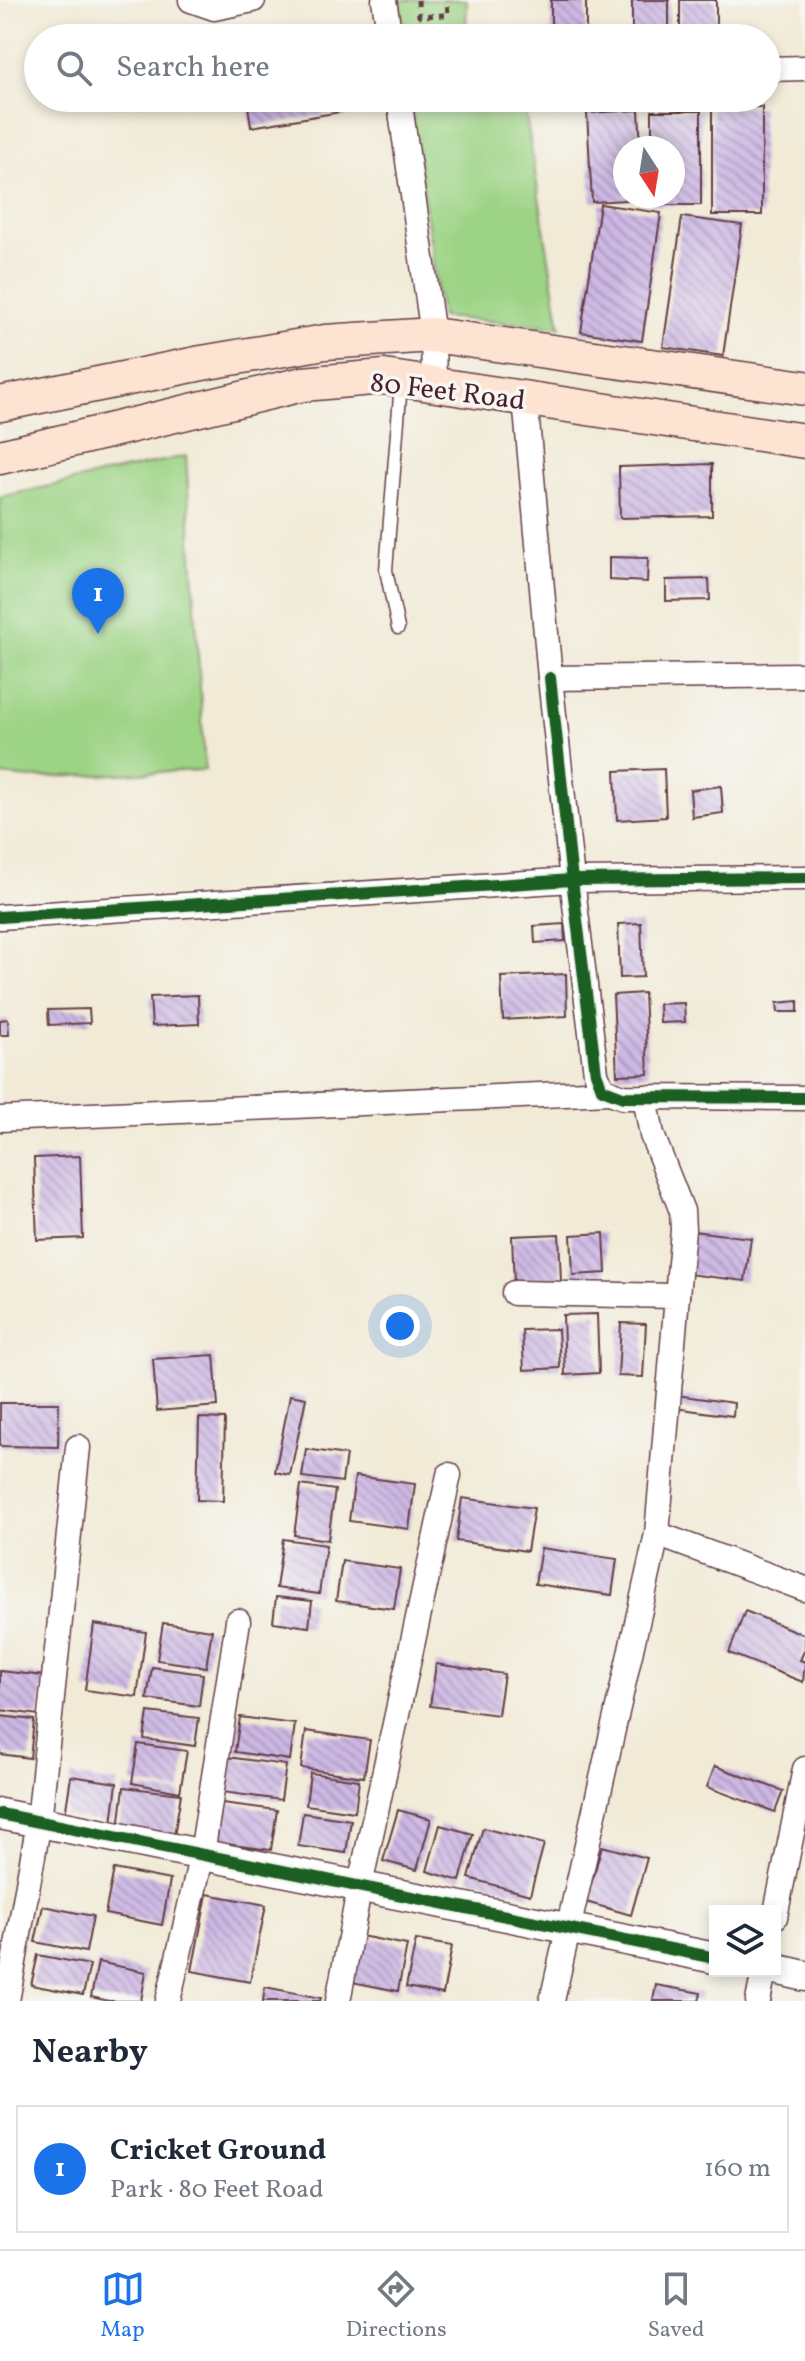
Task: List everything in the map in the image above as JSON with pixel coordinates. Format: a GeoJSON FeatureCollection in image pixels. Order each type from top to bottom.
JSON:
{"type":"FeatureCollection","features":[{"type":"Feature","properties":{"kind":"main road","name":"80 Feet Road"},"geometry":{"type":"LineString","coordinates":[[0,404],[202,363],[325,342],[433,335],[805,388]]}},
{"type":"Feature","properties":{"kind":"main road","name":"80 Feet Road"},"geometry":{"type":"LineString","coordinates":[[0,457],[303,384],[384,377],[805,441]]}},
{"type":"Feature","properties":{"kind":"street"},"geometry":{"type":"LineString","coordinates":[[191,0],[214,8],[253,0]]}},
{"type":"Feature","properties":{"kind":"street"},"geometry":{"type":"LineString","coordinates":[[384,0],[388,24]]}},
{"type":"Feature","properties":{"kind":"street"},"geometry":{"type":"LineString","coordinates":[[781,69],[805,68]]}},
{"type":"Feature","properties":{"kind":"street"},"geometry":{"type":"LineString","coordinates":[[401,112],[433,335],[417,382]]}},
{"type":"Feature","properties":{"kind":"street"},"geometry":{"type":"LineString","coordinates":[[525,399],[572,880],[596,1073],[602,1089],[623,1097],[805,1098]]}},
{"type":"Feature","properties":{"kind":"street"},"geometry":{"type":"LineString","coordinates":[[550,678],[805,675]]}},
{"type":"Feature","properties":{"kind":"street"},"geometry":{"type":"LineString","coordinates":[[0,917],[572,880],[805,878]]}},
{"type":"Feature","properties":{"kind":"street"},"geometry":{"type":"LineString","coordinates":[[0,1119],[609,1092]]}},
{"type":"Feature","properties":{"kind":"street"},"geometry":{"type":"LineString","coordinates":[[552,2001],[657,1534],[683,1230],[682,1211],[652,1135],[645,1097]]}},
{"type":"Feature","properties":{"kind":"street"},"geometry":{"type":"LineString","coordinates":[[514,1293],[677,1296]]}},
{"type":"Feature","properties":{"kind":"street"},"geometry":{"type":"LineString","coordinates":[[7,2001],[39,1822],[78,1447]]}},
{"type":"Feature","properties":{"kind":"street"},"geometry":{"type":"LineString","coordinates":[[338,2001],[360,1885],[449,1475]]}},
{"type":"Feature","properties":{"kind":"street"},"geometry":{"type":"LineString","coordinates":[[657,1534],[805,1589]]}},
{"type":"Feature","properties":{"kind":"street"},"geometry":{"type":"LineString","coordinates":[[168,2001],[202,1854],[238,1621]]}},
{"type":"Feature","properties":{"kind":"street"},"geometry":{"type":"LineString","coordinates":[[777,1905],[805,1769]]}},
{"type":"Feature","properties":{"kind":"street"},"geometry":{"type":"LineString","coordinates":[[0,1814],[709,1957]]}},
{"type":"Feature","properties":{"kind":"street"},"geometry":{"type":"LineString","coordinates":[[781,1970],[805,1976]]}},
{"type":"Feature","properties":{"kind":"street"},"geometry":{"type":"LineString","coordinates":[[758,2001],[763,1977]]}},
{"type":"Feature","properties":{"kind":"lane"},"geometry":{"type":"LineString","coordinates":[[398,628],[386,570],[417,382]]}},
{"type":"Feature","properties":{"kind":"path"},"geometry":{"type":"LineString","coordinates":[[418,0],[419,16],[448,15],[447,0]]}},
{"type":"Feature","properties":{"kind":"green space"},"geometry":{"type":"Polygon","coordinates":[[[400,0],[467,0],[466,24],[404,24],[400,0]]]}},
{"type":"Feature","properties":{"kind":"green space"},"geometry":{"type":"Polygon","coordinates":[[[412,112],[525,112],[560,327],[441,317],[412,112]]]}},
{"type":"Feature","properties":{"kind":"green space"},"geometry":{"type":"Polygon","coordinates":[[[186,456],[205,770],[30,778],[0,775],[0,497],[186,456]]]}},
{"type":"Feature","properties":{"kind":"building"},"geometry":{"type":"Polygon","coordinates":[[[551,0],[586,0],[586,24],[551,24],[551,0]]]}},
{"type":"Feature","properties":{"kind":"building"},"geometry":{"type":"Polygon","coordinates":[[[632,0],[669,0],[669,24],[632,24],[632,0]]]}},
{"type":"Feature","properties":{"kind":"building"},"geometry":{"type":"Polygon","coordinates":[[[680,0],[716,0],[716,24],[680,24],[680,0]]]}},
{"type":"Feature","properties":{"kind":"building"},"geometry":{"type":"Polygon","coordinates":[[[249,112],[340,112],[251,127],[249,112]]]}},
{"type":"Feature","properties":{"kind":"building"},"geometry":{"type":"Polygon","coordinates":[[[639,112],[640,136],[613,136],[613,201],[592,202],[587,113],[639,112]]]}},
{"type":"Feature","properties":{"kind":"building"},"geometry":{"type":"Polygon","coordinates":[[[652,112],[701,112],[701,205],[685,205],[685,136],[652,136],[652,112]]]}},
{"type":"Feature","properties":{"kind":"building"},"geometry":{"type":"Polygon","coordinates":[[[712,112],[762,112],[762,215],[712,215],[712,112]]]}},
{"type":"Feature","properties":{"kind":"building"},"geometry":{"type":"Polygon","coordinates":[[[600,204],[661,213],[642,341],[581,332],[600,204]]]}},
{"type":"Feature","properties":{"kind":"building"},"geometry":{"type":"Polygon","coordinates":[[[682,217],[742,225],[723,356],[663,347],[682,217]]]}},
{"type":"Feature","properties":{"kind":"building"},"geometry":{"type":"Polygon","coordinates":[[[712,464],[712,516],[620,518],[619,467],[712,464]]]}},
{"type":"Feature","properties":{"kind":"building"},"geometry":{"type":"Polygon","coordinates":[[[609,557],[648,558],[647,582],[609,580],[609,557]]]}},
{"type":"Feature","properties":{"kind":"building"},"geometry":{"type":"Polygon","coordinates":[[[709,579],[710,600],[666,601],[666,580],[709,579]]]}},
{"type":"Feature","properties":{"kind":"building"},"geometry":{"type":"Polygon","coordinates":[[[664,769],[666,817],[617,820],[615,771],[664,769]]]}},
{"type":"Feature","properties":{"kind":"building"},"geometry":{"type":"Polygon","coordinates":[[[721,786],[723,813],[692,817],[690,790],[721,786]]]}},
{"type":"Feature","properties":{"kind":"building"},"geometry":{"type":"Polygon","coordinates":[[[641,923],[643,977],[620,978],[618,924],[641,923]]]}},
{"type":"Feature","properties":{"kind":"building"},"geometry":{"type":"Polygon","coordinates":[[[564,924],[565,941],[535,943],[534,926],[564,924]]]}},
{"type":"Feature","properties":{"kind":"building"},"geometry":{"type":"Polygon","coordinates":[[[566,974],[567,1016],[503,1020],[501,977],[566,974]]]}},
{"type":"Feature","properties":{"kind":"building"},"geometry":{"type":"Polygon","coordinates":[[[644,993],[648,1074],[617,1075],[613,995],[644,993]]]}},
{"type":"Feature","properties":{"kind":"building"},"geometry":{"type":"Polygon","coordinates":[[[198,995],[199,1024],[152,1026],[150,997],[198,995]]]}},
{"type":"Feature","properties":{"kind":"building"},"geometry":{"type":"Polygon","coordinates":[[[798,1001],[798,1012],[778,1012],[777,1003],[798,1001]]]}},
{"type":"Feature","properties":{"kind":"building"},"geometry":{"type":"Polygon","coordinates":[[[684,1003],[685,1022],[660,1023],[659,1004],[684,1003]]]}},
{"type":"Feature","properties":{"kind":"building"},"geometry":{"type":"Polygon","coordinates":[[[89,1009],[90,1023],[49,1025],[48,1010],[89,1009]]]}},
{"type":"Feature","properties":{"kind":"building"},"geometry":{"type":"Polygon","coordinates":[[[8,1019],[9,1035],[0,1035],[0,1020],[8,1019]]]}},
{"type":"Feature","properties":{"kind":"building"},"geometry":{"type":"Polygon","coordinates":[[[80,1156],[83,1238],[37,1240],[34,1158],[80,1156]]]}},
{"type":"Feature","properties":{"kind":"building"},"geometry":{"type":"Polygon","coordinates":[[[693,1231],[751,1238],[745,1281],[687,1274],[693,1231]]]}},
{"type":"Feature","properties":{"kind":"building"},"geometry":{"type":"Polygon","coordinates":[[[604,1233],[606,1273],[573,1275],[571,1235],[604,1233]]]}},
{"type":"Feature","properties":{"kind":"building"},"geometry":{"type":"Polygon","coordinates":[[[559,1234],[561,1282],[514,1285],[512,1236],[559,1234]]]}},
{"type":"Feature","properties":{"kind":"building"},"geometry":{"type":"Polygon","coordinates":[[[597,1314],[599,1373],[565,1375],[563,1315],[597,1314]]]}},
{"type":"Feature","properties":{"kind":"building"},"geometry":{"type":"Polygon","coordinates":[[[621,1323],[646,1324],[643,1377],[618,1376],[621,1323]]]}},
{"type":"Feature","properties":{"kind":"building"},"geometry":{"type":"Polygon","coordinates":[[[558,1329],[560,1368],[524,1370],[522,1330],[558,1329]]]}},
{"type":"Feature","properties":{"kind":"building"},"geometry":{"type":"Polygon","coordinates":[[[214,1355],[218,1406],[157,1411],[153,1359],[214,1355]]]}},
{"type":"Feature","properties":{"kind":"building"},"geometry":{"type":"Polygon","coordinates":[[[290,1395],[306,1398],[290,1475],[275,1472],[290,1395]]]}},
{"type":"Feature","properties":{"kind":"building"},"geometry":{"type":"Polygon","coordinates":[[[676,1395],[734,1403],[733,1416],[674,1408],[676,1395]]]}},
{"type":"Feature","properties":{"kind":"building"},"geometry":{"type":"Polygon","coordinates":[[[0,1403],[59,1403],[58,1447],[0,1446],[0,1403]]]}},
{"type":"Feature","properties":{"kind":"building"},"geometry":{"type":"Polygon","coordinates":[[[199,1418],[225,1419],[223,1501],[197,1500],[199,1418]]]}},
{"type":"Feature","properties":{"kind":"building"},"geometry":{"type":"Polygon","coordinates":[[[306,1449],[346,1455],[342,1482],[302,1477],[306,1449]]]}},
{"type":"Feature","properties":{"kind":"building"},"geometry":{"type":"Polygon","coordinates":[[[355,1476],[415,1484],[409,1529],[349,1521],[355,1476]]]}},
{"type":"Feature","properties":{"kind":"building"},"geometry":{"type":"Polygon","coordinates":[[[301,1485],[335,1490],[328,1540],[294,1535],[301,1485]]]}},
{"type":"Feature","properties":{"kind":"building"},"geometry":{"type":"Polygon","coordinates":[[[462,1498],[534,1508],[527,1551],[456,1541],[462,1498]]]}},
{"type":"Feature","properties":{"kind":"building"},"geometry":{"type":"Polygon","coordinates":[[[283,1539],[326,1545],[319,1594],[276,1588],[283,1539]]]}},
{"type":"Feature","properties":{"kind":"building"},"geometry":{"type":"Polygon","coordinates":[[[541,1548],[617,1559],[612,1595],[535,1584],[541,1548]]]}},
{"type":"Feature","properties":{"kind":"building"},"geometry":{"type":"Polygon","coordinates":[[[342,1561],[400,1569],[394,1609],[336,1601],[342,1561]]]}},
{"type":"Feature","properties":{"kind":"building"},"geometry":{"type":"Polygon","coordinates":[[[276,1597],[312,1601],[309,1627],[273,1622],[276,1597]]]}},
{"type":"Feature","properties":{"kind":"building"},"geometry":{"type":"Polygon","coordinates":[[[745,1611],[805,1635],[805,1649],[800,1660],[805,1662],[803,1682],[729,1653],[745,1611]]]}},
{"type":"Feature","properties":{"kind":"building"},"geometry":{"type":"Polygon","coordinates":[[[163,1623],[212,1630],[206,1667],[157,1660],[163,1623]]]}},
{"type":"Feature","properties":{"kind":"building"},"geometry":{"type":"Polygon","coordinates":[[[94,1624],[146,1632],[137,1697],[85,1690],[94,1624]]]}},
{"type":"Feature","properties":{"kind":"building"},"geometry":{"type":"Polygon","coordinates":[[[436,1664],[504,1674],[498,1715],[430,1706],[436,1664]]]}},
{"type":"Feature","properties":{"kind":"building"},"geometry":{"type":"Polygon","coordinates":[[[152,1667],[203,1674],[199,1706],[147,1699],[152,1667]]]}},
{"type":"Feature","properties":{"kind":"building"},"geometry":{"type":"Polygon","coordinates":[[[0,1671],[44,1676],[39,1715],[0,1710],[0,1671]]]}},
{"type":"Feature","properties":{"kind":"building"},"geometry":{"type":"Polygon","coordinates":[[[148,1712],[199,1718],[195,1746],[144,1739],[148,1712]]]}},
{"type":"Feature","properties":{"kind":"building"},"geometry":{"type":"Polygon","coordinates":[[[0,1716],[34,1720],[30,1758],[0,1754],[0,1716]]]}},
{"type":"Feature","properties":{"kind":"building"},"geometry":{"type":"Polygon","coordinates":[[[240,1717],[295,1724],[290,1760],[235,1752],[240,1717]]]}},
{"type":"Feature","properties":{"kind":"building"},"geometry":{"type":"Polygon","coordinates":[[[306,1731],[370,1740],[364,1777],[301,1768],[306,1731]]]}},
{"type":"Feature","properties":{"kind":"building"},"geometry":{"type":"Polygon","coordinates":[[[138,1744],[187,1751],[180,1792],[132,1783],[138,1744]]]}},
{"type":"Feature","properties":{"kind":"building"},"geometry":{"type":"Polygon","coordinates":[[[227,1757],[286,1765],[281,1800],[222,1792],[227,1757]]]}},
{"type":"Feature","properties":{"kind":"building"},"geometry":{"type":"Polygon","coordinates":[[[715,1766],[783,1791],[775,1812],[707,1787],[715,1766]]]}},
{"type":"Feature","properties":{"kind":"building"},"geometry":{"type":"Polygon","coordinates":[[[310,1773],[359,1780],[355,1812],[306,1805],[310,1773]]]}},
{"type":"Feature","properties":{"kind":"building"},"geometry":{"type":"Polygon","coordinates":[[[71,1776],[117,1783],[112,1823],[65,1816],[71,1776]]]}},
{"type":"Feature","properties":{"kind":"building"},"geometry":{"type":"Polygon","coordinates":[[[124,1787],[181,1794],[174,1836],[119,1829],[124,1787]]]}},
{"type":"Feature","properties":{"kind":"building"},"geometry":{"type":"Polygon","coordinates":[[[222,1803],[277,1810],[271,1850],[216,1843],[222,1803]]]}},
{"type":"Feature","properties":{"kind":"building"},"geometry":{"type":"Polygon","coordinates":[[[398,1810],[431,1819],[417,1870],[383,1861],[398,1810]]]}},
{"type":"Feature","properties":{"kind":"building"},"geometry":{"type":"Polygon","coordinates":[[[303,1813],[351,1820],[346,1853],[298,1846],[303,1813]]]}},
{"type":"Feature","properties":{"kind":"building"},"geometry":{"type":"Polygon","coordinates":[[[440,1825],[473,1834],[460,1881],[427,1871],[440,1825]]]}},
{"type":"Feature","properties":{"kind":"building"},"geometry":{"type":"Polygon","coordinates":[[[483,1828],[544,1844],[530,1895],[469,1878],[483,1828]]]}},
{"type":"Feature","properties":{"kind":"building"},"geometry":{"type":"Polygon","coordinates":[[[602,1846],[647,1858],[631,1915],[586,1902],[602,1846]]]}},
{"type":"Feature","properties":{"kind":"building"},"geometry":{"type":"Polygon","coordinates":[[[114,1869],[170,1880],[162,1925],[105,1914],[114,1869]]]}},
{"type":"Feature","properties":{"kind":"building"},"geometry":{"type":"Polygon","coordinates":[[[207,1894],[266,1905],[250,1982],[192,1971],[207,1894]]]}},
{"type":"Feature","properties":{"kind":"building"},"geometry":{"type":"Polygon","coordinates":[[[43,1906],[93,1916],[86,1952],[35,1942],[43,1906]]]}},
{"type":"Feature","properties":{"kind":"building"},"geometry":{"type":"Polygon","coordinates":[[[361,1936],[407,1945],[398,1991],[352,1982],[361,1936]]]}},
{"type":"Feature","properties":{"kind":"building"},"geometry":{"type":"Polygon","coordinates":[[[416,1940],[452,1946],[443,1994],[406,1987],[416,1940]]]}},
{"type":"Feature","properties":{"kind":"building"},"geometry":{"type":"Polygon","coordinates":[[[38,1955],[90,1965],[83,1995],[31,1985],[38,1955]]]}},
{"type":"Feature","properties":{"kind":"building"},"geometry":{"type":"Polygon","coordinates":[[[98,1962],[146,1972],[141,2001],[109,2001],[91,1997],[98,1962]]]}},
{"type":"Feature","properties":{"kind":"building"},"geometry":{"type":"Polygon","coordinates":[[[656,1985],[701,1993],[699,2001],[653,2001],[656,1985]]]}},
{"type":"Feature","properties":{"kind":"building"},"geometry":{"type":"Polygon","coordinates":[[[265,1987],[321,1998],[320,2001],[263,2001],[265,1987]]]}},
{"type":"Feature","properties":{"kind":"cycle path"},"geometry":{"type":"LineString","coordinates":[[0,917],[572,880],[550,678]]}},
{"type":"Feature","properties":{"kind":"cycle path"},"geometry":{"type":"LineString","coordinates":[[805,878],[572,880],[596,1073],[602,1089],[623,1097],[805,1098]]}},
{"type":"Feature","properties":{"kind":"cycle path"},"geometry":{"type":"LineString","coordinates":[[0,1814],[709,1957]]}},
{"type":"Feature","properties":{"kind":"place","name":"Cricket Ground"},"geometry":{"type":"Point","coordinates":[98,634]}}]}
